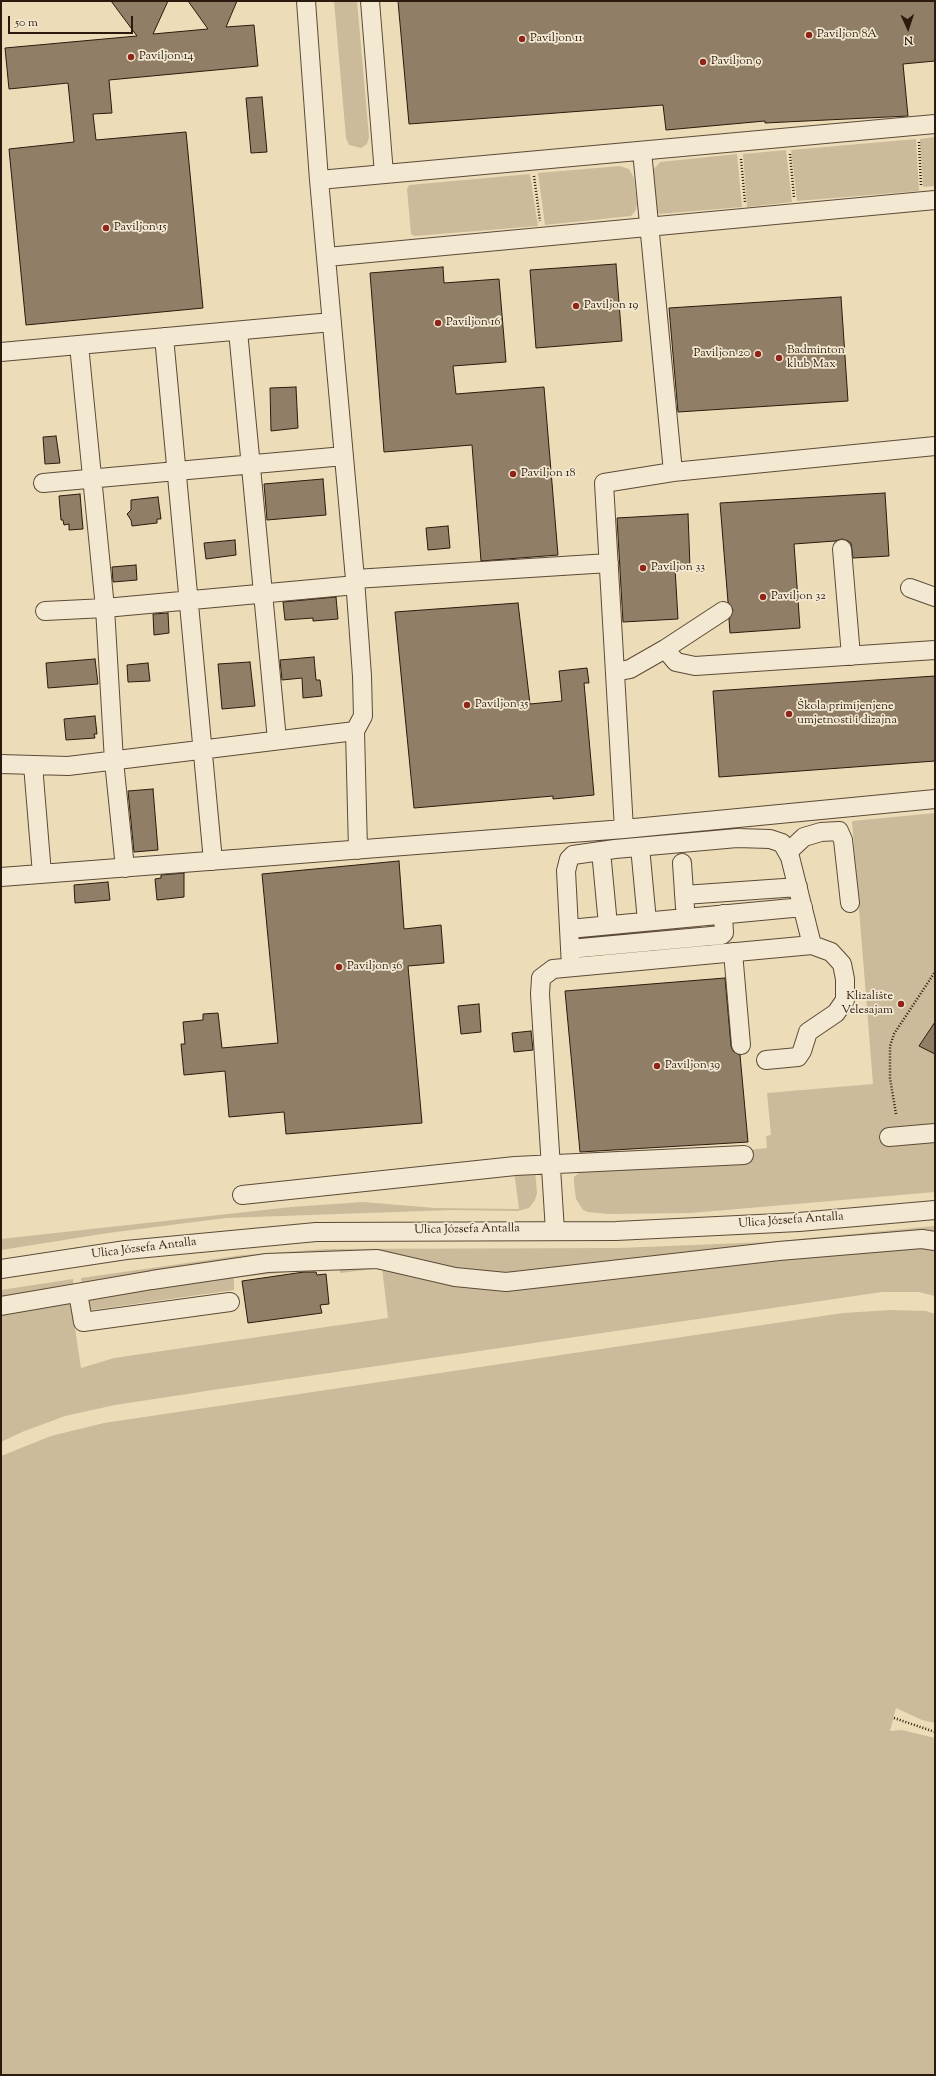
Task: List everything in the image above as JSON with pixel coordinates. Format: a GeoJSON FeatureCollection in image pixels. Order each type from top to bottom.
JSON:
{"type":"FeatureCollection","features":[{"type":"Feature","properties":{"kind":"street"},"geometry":{"type":"LineString","coordinates":[[306,1],[319,180],[355,582],[363,716],[355,731],[358,850]]}},
{"type":"Feature","properties":{"kind":"street"},"geometry":{"type":"LineString","coordinates":[[370,1],[384,174]]}},
{"type":"Feature","properties":{"kind":"street"},"geometry":{"type":"LineString","coordinates":[[319,180],[926,125]]}},
{"type":"Feature","properties":{"kind":"street"},"geometry":{"type":"LineString","coordinates":[[642,151],[673,472]]}},
{"type":"Feature","properties":{"kind":"street"},"geometry":{"type":"LineString","coordinates":[[326,257],[928,201]]}},
{"type":"Feature","properties":{"kind":"street"},"geometry":{"type":"LineString","coordinates":[[1,349],[79,345],[332,322]]}},
{"type":"Feature","properties":{"kind":"street"},"geometry":{"type":"LineString","coordinates":[[238,331],[277,740]]}},
{"type":"Feature","properties":{"kind":"street"},"geometry":{"type":"LineString","coordinates":[[164,338],[213,861]]}},
{"type":"Feature","properties":{"kind":"street"},"geometry":{"type":"LineString","coordinates":[[79,345],[105,608],[114,761],[125,868]]}},
{"type":"Feature","properties":{"kind":"street"},"geometry":{"type":"LineString","coordinates":[[624,829],[604,483],[673,472],[935,446]]}},
{"type":"Feature","properties":{"kind":"street"},"geometry":{"type":"LineString","coordinates":[[43,483],[344,456]]}},
{"type":"Feature","properties":{"kind":"street"},"geometry":{"type":"LineString","coordinates":[[842,549],[851,656]]}},
{"type":"Feature","properties":{"kind":"street"},"geometry":{"type":"LineString","coordinates":[[45,611],[105,608],[355,582],[609,563]]}},
{"type":"Feature","properties":{"kind":"street"},"geometry":{"type":"LineString","coordinates":[[910,588],[935,597]]}},
{"type":"Feature","properties":{"kind":"street"},"geometry":{"type":"LineString","coordinates":[[615,672],[630,669],[665,649],[723,611]]}},
{"type":"Feature","properties":{"kind":"street"},"geometry":{"type":"LineString","coordinates":[[665,649],[676,662],[695,666],[935,650]]}},
{"type":"Feature","properties":{"kind":"street"},"geometry":{"type":"LineString","coordinates":[[1,764],[68,766],[355,731]]}},
{"type":"Feature","properties":{"kind":"street"},"geometry":{"type":"LineString","coordinates":[[33,765],[42,874]]}},
{"type":"Feature","properties":{"kind":"street"},"geometry":{"type":"LineString","coordinates":[[1,877],[624,829],[935,799]]}},
{"type":"Feature","properties":{"kind":"street"},"geometry":{"type":"LineString","coordinates":[[788,852],[804,837],[820,832],[839,831],[843,840],[850,903]]}},
{"type":"Feature","properties":{"kind":"street"},"geometry":{"type":"LineString","coordinates":[[571,967],[566,871],[569,859],[573,855],[737,838],[770,839],[782,843],[788,852],[812,945]]}},
{"type":"Feature","properties":{"kind":"street"},"geometry":{"type":"LineString","coordinates":[[640,847],[647,921]]}},
{"type":"Feature","properties":{"kind":"street"},"geometry":{"type":"LineString","coordinates":[[601,851],[608,925]]}},
{"type":"Feature","properties":{"kind":"street"},"geometry":{"type":"LineString","coordinates":[[682,863],[687,938]]}},
{"type":"Feature","properties":{"kind":"street"},"geometry":{"type":"LineString","coordinates":[[684,895],[798,887]]}},
{"type":"Feature","properties":{"kind":"street"},"geometry":{"type":"LineString","coordinates":[[569,929],[803,907]]}},
{"type":"Feature","properties":{"kind":"street"},"geometry":{"type":"LineString","coordinates":[[570,949],[724,934],[723,914]]}},
{"type":"Feature","properties":{"kind":"street"},"geometry":{"type":"LineString","coordinates":[[629,923],[633,961]]}},
{"type":"Feature","properties":{"kind":"street"},"geometry":{"type":"LineString","coordinates":[[555,1231],[540,994],[541,978],[553,969],[733,952],[812,945],[831,952],[842,964],[846,979],[845,1000],[836,1013],[808,1032],[802,1051],[798,1057],[766,1060]]}},
{"type":"Feature","properties":{"kind":"street"},"geometry":{"type":"LineString","coordinates":[[733,952],[741,1045]]}},
{"type":"Feature","properties":{"kind":"street"},"geometry":{"type":"LineString","coordinates":[[889,1137],[935,1133]]}},
{"type":"Feature","properties":{"kind":"street"},"geometry":{"type":"LineString","coordinates":[[242,1195],[515,1166],[744,1155]]}},
{"type":"Feature","properties":{"kind":"street","name":"Ulica Józsefa Antalla"},"geometry":{"type":"LineString","coordinates":[[1,1269],[126,1250],[316,1232],[616,1231],[799,1222],[935,1210]]}},
{"type":"Feature","properties":{"kind":"street"},"geometry":{"type":"LineString","coordinates":[[1,1306],[152,1280],[267,1263],[377,1259],[455,1277],[506,1282],[779,1251],[922,1239],[935,1241]]}},
{"type":"Feature","properties":{"kind":"street"},"geometry":{"type":"LineString","coordinates":[[78,1293],[83,1322],[230,1302]]}},
{"type":"Feature","properties":{"kind":"path"},"geometry":{"type":"LineString","coordinates":[[926,125],[928,201]]}},
{"type":"Feature","properties":{"kind":"path"},"geometry":{"type":"LineString","coordinates":[[788,138],[796,213]]}},
{"type":"Feature","properties":{"kind":"path"},"geometry":{"type":"LineString","coordinates":[[739,142],[746,218]]}},
{"type":"Feature","properties":{"kind":"path"},"geometry":{"type":"LineString","coordinates":[[532,161],[542,237]]}},
{"type":"Feature","properties":{"kind":"path"},"geometry":{"type":"LineString","coordinates":[[896,1114],[890,1078],[890,1046],[894,1034],[935,972]]}},
{"type":"Feature","properties":{"kind":"path"},"geometry":{"type":"LineString","coordinates":[[894,1718],[935,1732]]}},
{"type":"Feature","properties":{"kind":"shaded area"},"geometry":{"type":"Polygon","coordinates":[[[334,1],[357,1],[369,137],[367,144],[361,148],[349,145],[346,138],[334,1]]]}},
{"type":"Feature","properties":{"kind":"shaded area"},"geometry":{"type":"Polygon","coordinates":[[[935,137],[935,186],[923,187],[920,139],[935,137]]]}},
{"type":"Feature","properties":{"kind":"shaded area"},"geometry":{"type":"Polygon","coordinates":[[[916,139],[919,191],[797,201],[791,150],[916,139]]]}},
{"type":"Feature","properties":{"kind":"shaded area"},"geometry":{"type":"Polygon","coordinates":[[[786,150],[792,202],[747,207],[743,154],[786,150]]]}},
{"type":"Feature","properties":{"kind":"shaded area"},"geometry":{"type":"Polygon","coordinates":[[[737,154],[742,207],[660,214],[656,211],[653,170],[660,162],[737,154]]]}},
{"type":"Feature","properties":{"kind":"shaded area"},"geometry":{"type":"Polygon","coordinates":[[[620,166],[629,169],[634,178],[637,204],[636,210],[631,216],[545,225],[538,173],[620,166]]]}},
{"type":"Feature","properties":{"kind":"shaded area"},"geometry":{"type":"Polygon","coordinates":[[[530,174],[538,226],[415,236],[411,234],[407,189],[409,185],[530,174]]]}},
{"type":"Feature","properties":{"kind":"shaded area"},"geometry":{"type":"Polygon","coordinates":[[[935,813],[935,1192],[691,1213],[608,1214],[583,1210],[576,1199],[574,1183],[574,1177],[579,1173],[579,1166],[767,1148],[766,1136],[771,1135],[767,1093],[873,1084],[852,821],[935,813]]]}},
{"type":"Feature","properties":{"kind":"shaded area"},"geometry":{"type":"Polygon","coordinates":[[[535,1170],[537,1193],[535,1200],[529,1208],[518,1211],[452,1210],[226,1218],[108,1233],[1,1250],[1,1239],[291,1207],[363,1202],[435,1208],[519,1209],[514,1171],[535,1170]]]}},
{"type":"Feature","properties":{"kind":"shaded area"},"geometry":{"type":"Polygon","coordinates":[[[935,1226],[935,1238],[509,1278],[379,1256],[82,1286],[81,1278],[243,1255],[327,1249],[619,1248],[768,1242],[935,1226]]]}},
{"type":"Feature","properties":{"kind":"shaded area"},"geometry":{"type":"Polygon","coordinates":[[[935,1245],[935,1296],[919,1292],[882,1292],[115,1405],[65,1416],[22,1432],[1,1442],[1,1313],[71,1301],[81,1368],[114,1358],[388,1318],[382,1268],[340,1273],[339,1264],[365,1262],[464,1280],[935,1245]]]}},
{"type":"Feature","properties":{"kind":"shaded area"},"geometry":{"type":"Polygon","coordinates":[[[291,1266],[289,1272],[234,1278],[234,1290],[85,1311],[84,1297],[291,1266]]]}},
{"type":"Feature","properties":{"kind":"shaded area"},"geometry":{"type":"Polygon","coordinates":[[[73,1279],[74,1287],[1,1300],[1,1290],[73,1279]]]}},
{"type":"Feature","properties":{"kind":"shaded area"},"geometry":{"type":"Polygon","coordinates":[[[891,1310],[926,1311],[935,1314],[935,1723],[922,1720],[896,1708],[890,1731],[902,1730],[935,1738],[935,2075],[1,2075],[1,1456],[51,1436],[104,1423],[843,1313],[891,1310]]]}},
{"type":"Feature","properties":{"kind":"building","name":"Paviljon 15"},"geometry":{"type":"Polygon","coordinates":[[[111,1],[168,1],[153,34],[208,29],[188,1],[237,1],[226,27],[254,25],[258,66],[109,80],[112,113],[93,114],[96,140],[186,132],[203,308],[26,325],[9,149],[74,142],[68,83],[9,89],[5,48],[137,36],[111,1]]]}},
{"type":"Feature","properties":{"kind":"building"},"geometry":{"type":"Polygon","coordinates":[[[398,1],[935,1],[935,61],[903,64],[908,116],[765,123],[765,121],[666,130],[663,105],[409,124],[398,1]]]}},
{"type":"Feature","properties":{"kind":"building"},"geometry":{"type":"Polygon","coordinates":[[[262,97],[267,152],[251,153],[246,98],[262,97]]]}},
{"type":"Feature","properties":{"kind":"building","name":"Paviljon 19"},"geometry":{"type":"Polygon","coordinates":[[[616,264],[622,341],[536,348],[530,270],[616,264]]]}},
{"type":"Feature","properties":{"kind":"building"},"geometry":{"type":"Polygon","coordinates":[[[443,267],[444,283],[499,279],[506,362],[453,366],[456,394],[544,387],[558,555],[481,561],[472,445],[384,452],[370,273],[443,267]]]}},
{"type":"Feature","properties":{"kind":"building","name":"Paviljon 20"},"geometry":{"type":"Polygon","coordinates":[[[841,297],[848,401],[678,412],[669,308],[841,297]]]}},
{"type":"Feature","properties":{"kind":"building"},"geometry":{"type":"Polygon","coordinates":[[[296,387],[298,428],[271,431],[270,388],[296,387]]]}},
{"type":"Feature","properties":{"kind":"building"},"geometry":{"type":"Polygon","coordinates":[[[56,436],[60,463],[45,464],[43,437],[56,436]]]}},
{"type":"Feature","properties":{"kind":"building"},"geometry":{"type":"Polygon","coordinates":[[[323,479],[326,515],[267,520],[264,484],[323,479]]]}},
{"type":"Feature","properties":{"kind":"building"},"geometry":{"type":"Polygon","coordinates":[[[885,493],[889,556],[853,558],[851,543],[842,539],[835,541],[794,544],[800,628],[730,633],[729,619],[733,610],[728,602],[720,503],[885,493]]]}},
{"type":"Feature","properties":{"kind":"building"},"geometry":{"type":"Polygon","coordinates":[[[80,494],[83,529],[69,530],[69,524],[64,525],[63,520],[61,520],[59,496],[80,494]]]}},
{"type":"Feature","properties":{"kind":"building"},"geometry":{"type":"Polygon","coordinates":[[[158,497],[161,519],[157,519],[157,523],[132,526],[131,520],[127,514],[131,510],[131,500],[158,497]]]}},
{"type":"Feature","properties":{"kind":"building","name":"Paviljon 33"},"geometry":{"type":"Polygon","coordinates":[[[688,514],[690,567],[675,568],[678,619],[623,622],[617,518],[688,514]]]}},
{"type":"Feature","properties":{"kind":"building"},"geometry":{"type":"Polygon","coordinates":[[[448,526],[450,548],[428,550],[426,528],[448,526]]]}},
{"type":"Feature","properties":{"kind":"building"},"geometry":{"type":"Polygon","coordinates":[[[235,540],[236,555],[206,559],[204,543],[235,540]]]}},
{"type":"Feature","properties":{"kind":"building"},"geometry":{"type":"Polygon","coordinates":[[[136,565],[137,580],[113,582],[112,567],[136,565]]]}},
{"type":"Feature","properties":{"kind":"building"},"geometry":{"type":"Polygon","coordinates":[[[336,597],[338,619],[313,621],[313,618],[285,620],[283,602],[336,597]]]}},
{"type":"Feature","properties":{"kind":"building","name":"Paviljon 35"},"geometry":{"type":"Polygon","coordinates":[[[518,603],[530,704],[562,701],[559,671],[587,668],[589,683],[584,683],[594,795],[553,799],[553,796],[414,808],[395,612],[518,603]]]}},
{"type":"Feature","properties":{"kind":"building"},"geometry":{"type":"Polygon","coordinates":[[[168,613],[169,633],[154,635],[153,614],[168,613]]]}},
{"type":"Feature","properties":{"kind":"building"},"geometry":{"type":"Polygon","coordinates":[[[314,657],[316,680],[320,680],[322,696],[303,698],[302,678],[282,680],[280,660],[314,657]]]}},
{"type":"Feature","properties":{"kind":"building"},"geometry":{"type":"Polygon","coordinates":[[[95,659],[98,684],[48,688],[46,663],[95,659]]]}},
{"type":"Feature","properties":{"kind":"building"},"geometry":{"type":"Polygon","coordinates":[[[250,662],[255,706],[222,709],[218,664],[250,662]]]}},
{"type":"Feature","properties":{"kind":"building"},"geometry":{"type":"Polygon","coordinates":[[[148,663],[150,681],[128,682],[127,665],[148,663]]]}},
{"type":"Feature","properties":{"kind":"building"},"geometry":{"type":"Polygon","coordinates":[[[935,676],[935,761],[719,777],[713,691],[935,676]]]}},
{"type":"Feature","properties":{"kind":"building"},"geometry":{"type":"Polygon","coordinates":[[[95,716],[97,734],[94,734],[95,738],[66,740],[64,719],[95,716]]]}},
{"type":"Feature","properties":{"kind":"building"},"geometry":{"type":"Polygon","coordinates":[[[153,789],[158,850],[134,852],[128,791],[153,789]]]}},
{"type":"Feature","properties":{"kind":"building","name":"Paviljon 36"},"geometry":{"type":"Polygon","coordinates":[[[399,861],[404,929],[441,925],[444,963],[408,966],[422,1123],[286,1134],[284,1112],[229,1117],[225,1071],[184,1075],[181,1044],[185,1044],[183,1022],[203,1020],[203,1014],[218,1013],[222,1048],[278,1043],[262,874],[399,861]]]}},
{"type":"Feature","properties":{"kind":"building"},"geometry":{"type":"Polygon","coordinates":[[[184,873],[184,897],[157,900],[155,879],[161,878],[161,875],[184,873]]]}},
{"type":"Feature","properties":{"kind":"building"},"geometry":{"type":"Polygon","coordinates":[[[108,882],[110,900],[75,903],[74,885],[108,882]]]}},
{"type":"Feature","properties":{"kind":"building","name":"Paviljon 39"},"geometry":{"type":"Polygon","coordinates":[[[725,978],[731,1046],[733,1051],[740,1055],[748,1142],[580,1152],[565,991],[725,978]]]}},
{"type":"Feature","properties":{"kind":"building"},"geometry":{"type":"Polygon","coordinates":[[[479,1004],[481,1032],[461,1034],[458,1006],[479,1004]]]}},
{"type":"Feature","properties":{"kind":"building"},"geometry":{"type":"Polygon","coordinates":[[[935,1022],[935,1054],[919,1046],[935,1022]]]}},
{"type":"Feature","properties":{"kind":"building"},"geometry":{"type":"Polygon","coordinates":[[[531,1031],[533,1050],[514,1052],[512,1033],[531,1031]]]}},
{"type":"Feature","properties":{"kind":"building"},"geometry":{"type":"Polygon","coordinates":[[[304,1272],[316,1272],[317,1275],[326,1274],[329,1304],[320,1305],[322,1313],[248,1323],[242,1281],[304,1272]]]}},
{"type":"Feature","properties":{"kind":"place","name":"Paviljon 8A"},"geometry":{"type":"Point","coordinates":[809,35]}},
{"type":"Feature","properties":{"kind":"place","name":"Paviljon 11"},"geometry":{"type":"Point","coordinates":[522,39]}},
{"type":"Feature","properties":{"kind":"place","name":"Paviljon 14"},"geometry":{"type":"Point","coordinates":[131,57]}},
{"type":"Feature","properties":{"kind":"place","name":"Paviljon 9"},"geometry":{"type":"Point","coordinates":[703,62]}},
{"type":"Feature","properties":{"kind":"place","name":"Paviljon 15"},"geometry":{"type":"Point","coordinates":[106,228]}},
{"type":"Feature","properties":{"kind":"place","name":"Paviljon 19"},"geometry":{"type":"Point","coordinates":[576,306]}},
{"type":"Feature","properties":{"kind":"place","name":"Paviljon 16"},"geometry":{"type":"Point","coordinates":[438,323]}},
{"type":"Feature","properties":{"kind":"place","name":"Paviljon 20"},"geometry":{"type":"Point","coordinates":[758,354]}},
{"type":"Feature","properties":{"kind":"place","name":"Badminton klub Max"},"geometry":{"type":"Point","coordinates":[779,358]}},
{"type":"Feature","properties":{"kind":"place","name":"Paviljon 18"},"geometry":{"type":"Point","coordinates":[513,474]}},
{"type":"Feature","properties":{"kind":"place","name":"Paviljon 33"},"geometry":{"type":"Point","coordinates":[643,568]}},
{"type":"Feature","properties":{"kind":"place","name":"Paviljon 32"},"geometry":{"type":"Point","coordinates":[763,597]}},
{"type":"Feature","properties":{"kind":"place","name":"Paviljon 35"},"geometry":{"type":"Point","coordinates":[467,705]}},
{"type":"Feature","properties":{"kind":"place","name":"Škola primijenjene umjetnosti i dizajna"},"geometry":{"type":"Point","coordinates":[789,714]}},
{"type":"Feature","properties":{"kind":"place","name":"Paviljon 36"},"geometry":{"type":"Point","coordinates":[339,967]}},
{"type":"Feature","properties":{"kind":"place","name":"Klizalište Velesajam"},"geometry":{"type":"Point","coordinates":[901,1004]}},
{"type":"Feature","properties":{"kind":"place","name":"Paviljon 39"},"geometry":{"type":"Point","coordinates":[657,1066]}}]}
